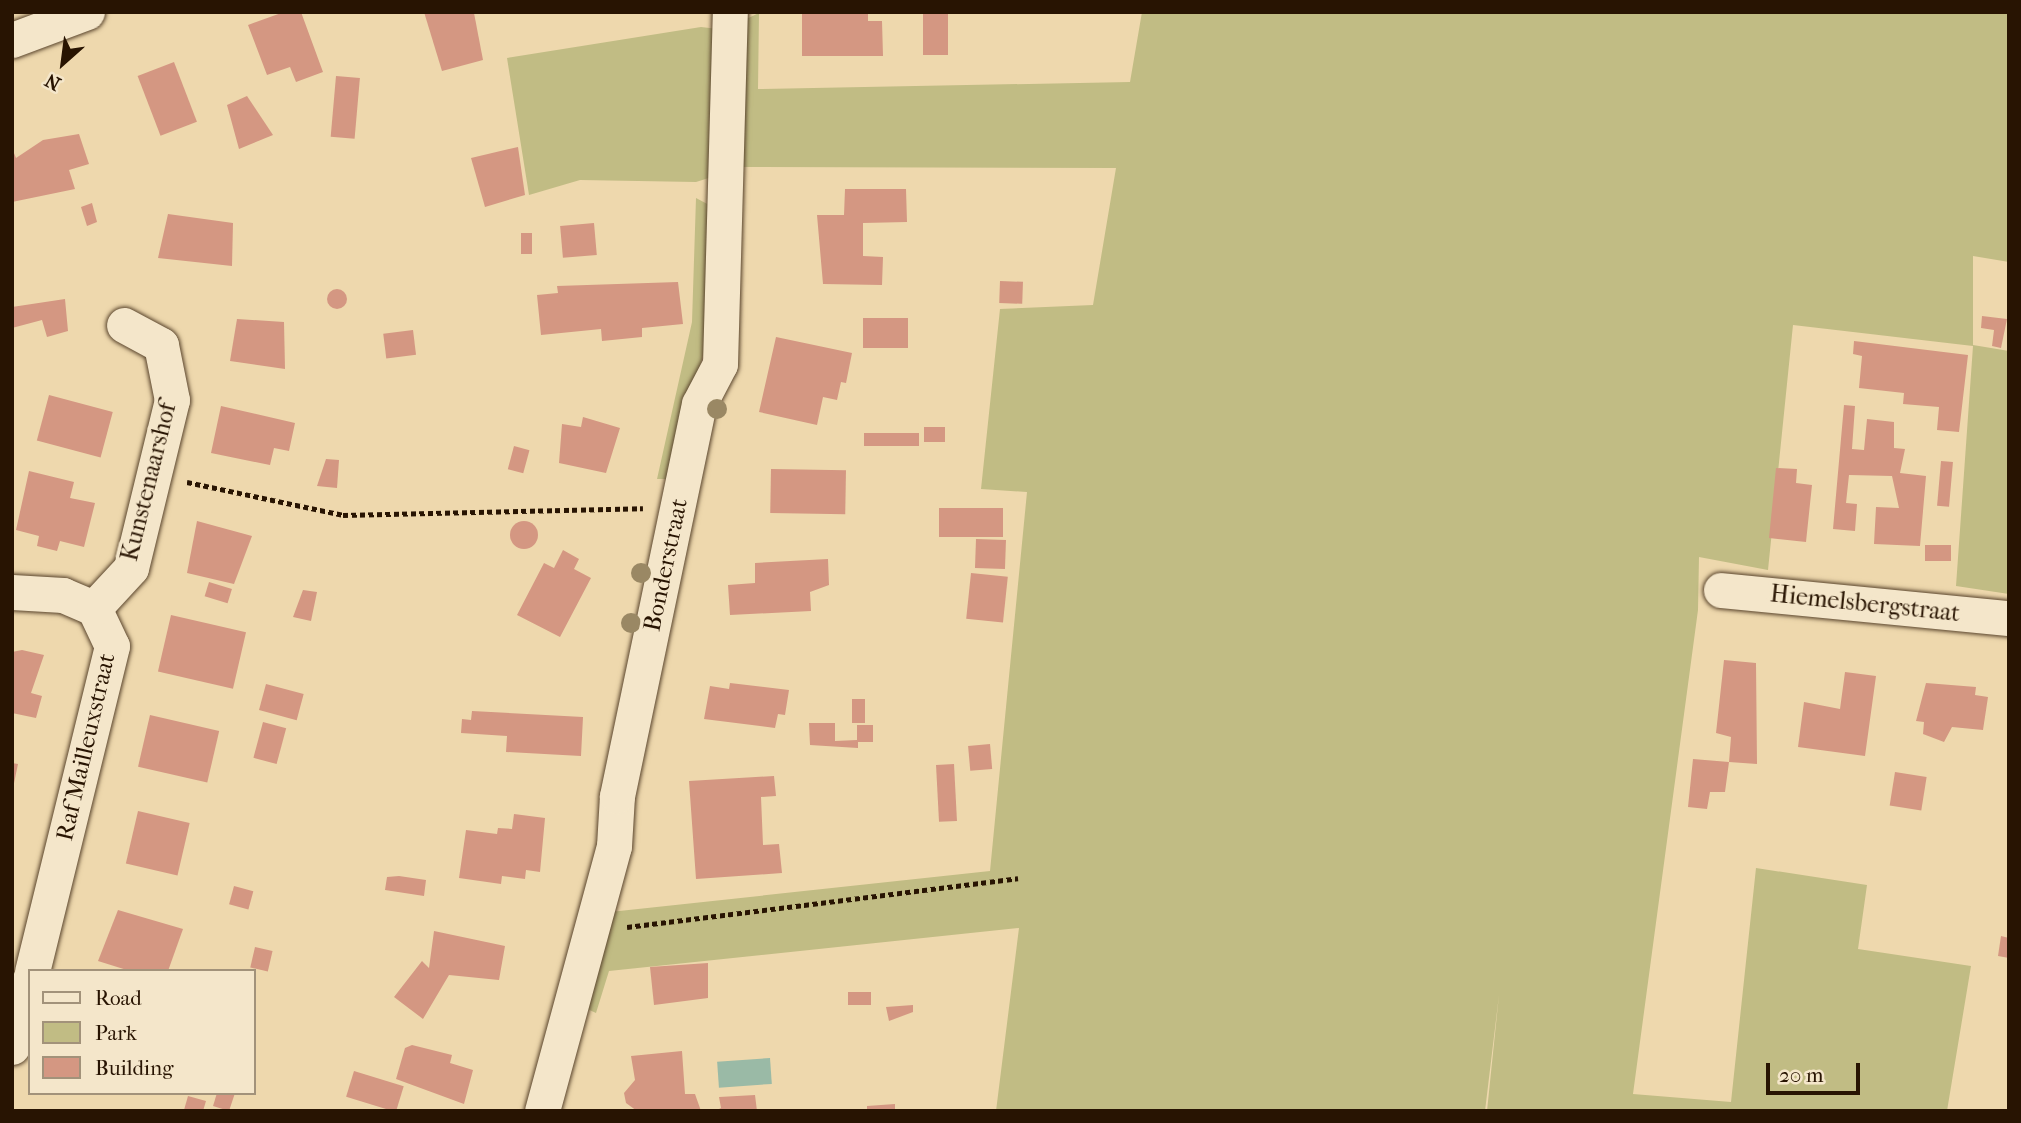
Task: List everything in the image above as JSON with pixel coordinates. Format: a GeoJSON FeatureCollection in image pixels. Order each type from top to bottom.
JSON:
{"type":"FeatureCollection","features":[{"type":"Feature","properties":{"kind":"street"},"geometry":{"type":"LineString","coordinates":[[12,40],[87,12]]}},
{"type":"Feature","properties":{"kind":"street","name":"Bonderstraat"},"geometry":{"type":"LineString","coordinates":[[542,1111],[614,846],[617,796],[699,404],[720,364],[730,12]]}},
{"type":"Feature","properties":{"kind":"street","name":"Kunstenaarshof"},"geometry":{"type":"LineString","coordinates":[[94,608],[131,568],[172,400],[161,345],[124,326]]}},
{"type":"Feature","properties":{"kind":"street","name":"Hiemelsbergstraat"},"geometry":{"type":"LineString","coordinates":[[1721,590],[2009,618]]}},
{"type":"Feature","properties":{"kind":"street"},"geometry":{"type":"LineString","coordinates":[[12,592],[63,595],[94,608]]}},
{"type":"Feature","properties":{"kind":"street","name":"Raf Mailleuxstraat"},"geometry":{"type":"LineString","coordinates":[[32,969],[112,646],[94,608]]}},
{"type":"Feature","properties":{"kind":"street"},"geometry":{"type":"LineString","coordinates":[[12,1047],[28,986]]}},
{"type":"Feature","properties":{"kind":"path"},"geometry":{"type":"LineString","coordinates":[[176,480],[343,515],[652,508]]}},
{"type":"Feature","properties":{"kind":"path"},"geometry":{"type":"LineString","coordinates":[[591,932],[1018,878]]}},
{"type":"Feature","properties":{"kind":"green space"},"geometry":{"type":"Polygon","coordinates":[[[1142,12],[2009,12],[2009,262],[1973,256],[1973,345],[2009,351],[2009,594],[1956,586],[1973,346],[1793,325],[1768,570],[1699,557],[1698,610],[1633,1094],[1731,1102],[1756,868],[1867,885],[1858,949],[1971,966],[1947,1111],[1487,1111],[1499,995],[1485,1111],[996,1111],[1019,928],[609,971],[596,1013],[583,1007],[610,912],[990,871],[1027,492],[981,489],[1000,309],[1093,305],[1116,168],[739,167],[744,20],[759,13],[758,89],[1130,82],[1142,12]]]}},
{"type":"Feature","properties":{"kind":"green space"},"geometry":{"type":"Polygon","coordinates":[[[701,27],[718,29],[715,176],[696,182],[580,180],[529,195],[507,58],[701,27]]]}},
{"type":"Feature","properties":{"kind":"green space"},"geometry":{"type":"Polygon","coordinates":[[[696,198],[713,207],[708,337],[669,479],[657,479],[692,322],[696,198]]]}},
{"type":"Feature","properties":{"kind":"shaded area"},"geometry":{"type":"Polygon","coordinates":[[[770,1058],[772,1084],[719,1088],[717,1062],[770,1058]]]}},
{"type":"Feature","properties":{"kind":"building"},"geometry":{"type":"Polygon","coordinates":[[[284,12],[301,12],[323,72],[296,82],[290,67],[267,75],[248,25],[284,12]]]}},
{"type":"Feature","properties":{"kind":"building"},"geometry":{"type":"Polygon","coordinates":[[[424,12],[474,13],[483,60],[442,71],[424,12]]]}},
{"type":"Feature","properties":{"kind":"building"},"geometry":{"type":"Polygon","coordinates":[[[802,12],[868,12],[868,21],[882,21],[883,56],[802,56],[802,12]]]}},
{"type":"Feature","properties":{"kind":"building"},"geometry":{"type":"Polygon","coordinates":[[[923,12],[948,12],[948,55],[923,55],[923,12]]]}},
{"type":"Feature","properties":{"kind":"building"},"geometry":{"type":"Polygon","coordinates":[[[174,62],[197,122],[161,136],[138,76],[174,62]]]}},
{"type":"Feature","properties":{"kind":"building"},"geometry":{"type":"Polygon","coordinates":[[[336,76],[360,78],[355,139],[331,137],[336,76]]]}},
{"type":"Feature","properties":{"kind":"building"},"geometry":{"type":"Polygon","coordinates":[[[247,96],[273,135],[239,149],[227,105],[247,96]]]}},
{"type":"Feature","properties":{"kind":"building"},"geometry":{"type":"Polygon","coordinates":[[[79,134],[89,164],[69,170],[75,189],[12,202],[12,148],[16,158],[43,140],[79,134]]]}},
{"type":"Feature","properties":{"kind":"building"},"geometry":{"type":"Polygon","coordinates":[[[518,147],[525,195],[485,207],[471,158],[518,147]]]}},
{"type":"Feature","properties":{"kind":"building"},"geometry":{"type":"Polygon","coordinates":[[[845,189],[906,189],[907,222],[863,223],[863,256],[883,257],[882,285],[823,284],[817,215],[844,215],[845,189]]]}},
{"type":"Feature","properties":{"kind":"building"},"geometry":{"type":"Polygon","coordinates":[[[92,203],[97,222],[87,226],[81,207],[92,203]]]}},
{"type":"Feature","properties":{"kind":"building"},"geometry":{"type":"Polygon","coordinates":[[[168,214],[233,223],[232,266],[158,258],[168,214]]]}},
{"type":"Feature","properties":{"kind":"building"},"geometry":{"type":"Polygon","coordinates":[[[594,223],[597,255],[563,258],[560,226],[594,223]]]}},
{"type":"Feature","properties":{"kind":"building"},"geometry":{"type":"Polygon","coordinates":[[[521,233],[532,233],[532,254],[521,254],[521,233]]]}},
{"type":"Feature","properties":{"kind":"building"},"geometry":{"type":"Polygon","coordinates":[[[1000,281],[1023,282],[1022,304],[999,303],[1000,281]]]}},
{"type":"Feature","properties":{"kind":"building"},"geometry":{"type":"Polygon","coordinates":[[[678,282],[683,324],[642,328],[642,337],[602,341],[601,329],[541,335],[537,295],[558,293],[557,286],[678,282]]]}},
{"type":"Feature","properties":{"kind":"building"},"geometry":{"type":"Polygon","coordinates":[[[337,289],[344,292],[347,299],[344,306],[337,309],[330,306],[327,299],[330,292],[337,289]]]}},
{"type":"Feature","properties":{"kind":"building"},"geometry":{"type":"Polygon","coordinates":[[[65,299],[68,331],[47,337],[42,320],[12,328],[12,307],[65,299]]]}},
{"type":"Feature","properties":{"kind":"building"},"geometry":{"type":"Polygon","coordinates":[[[1982,316],[2007,319],[2001,348],[1992,346],[1994,330],[1981,328],[1982,316]]]}},
{"type":"Feature","properties":{"kind":"building"},"geometry":{"type":"Polygon","coordinates":[[[863,318],[908,318],[908,348],[863,348],[863,318]]]}},
{"type":"Feature","properties":{"kind":"building"},"geometry":{"type":"Polygon","coordinates":[[[237,319],[284,322],[285,369],[230,361],[237,319]]]}},
{"type":"Feature","properties":{"kind":"building"},"geometry":{"type":"Polygon","coordinates":[[[413,330],[416,355],[386,358],[383,334],[413,330]]]}},
{"type":"Feature","properties":{"kind":"building"},"geometry":{"type":"Polygon","coordinates":[[[776,337],[852,353],[846,383],[841,382],[837,400],[823,397],[817,425],[759,412],[776,337]]]}},
{"type":"Feature","properties":{"kind":"building"},"geometry":{"type":"Polygon","coordinates":[[[1854,341],[1968,355],[1959,432],[1937,430],[1939,407],[1903,404],[1904,393],[1859,388],[1862,356],[1853,354],[1854,341]]]}},
{"type":"Feature","properties":{"kind":"building"},"geometry":{"type":"Polygon","coordinates":[[[49,395],[113,412],[101,457],[37,440],[49,395]]]}},
{"type":"Feature","properties":{"kind":"building"},"geometry":{"type":"Polygon","coordinates":[[[1844,405],[1855,406],[1852,449],[1864,450],[1867,419],[1894,422],[1894,448],[1905,449],[1900,473],[1926,476],[1920,546],[1874,544],[1876,507],[1899,508],[1892,476],[1849,475],[1846,503],[1857,504],[1855,531],[1833,529],[1844,405]]]}},
{"type":"Feature","properties":{"kind":"building"},"geometry":{"type":"Polygon","coordinates":[[[221,406],[295,423],[289,451],[274,448],[270,465],[211,453],[221,406]]]}},
{"type":"Feature","properties":{"kind":"building"},"geometry":{"type":"Polygon","coordinates":[[[583,417],[620,428],[606,473],[559,463],[562,424],[581,427],[583,417]]]}},
{"type":"Feature","properties":{"kind":"building"},"geometry":{"type":"Polygon","coordinates":[[[924,427],[945,427],[945,442],[924,442],[924,427]]]}},
{"type":"Feature","properties":{"kind":"building"},"geometry":{"type":"Polygon","coordinates":[[[864,433],[919,433],[919,446],[864,446],[864,433]]]}},
{"type":"Feature","properties":{"kind":"building"},"geometry":{"type":"Polygon","coordinates":[[[514,446],[529,450],[523,473],[508,469],[514,446]]]}},
{"type":"Feature","properties":{"kind":"building"},"geometry":{"type":"Polygon","coordinates":[[[326,459],[339,460],[337,488],[317,486],[326,459]]]}},
{"type":"Feature","properties":{"kind":"building"},"geometry":{"type":"Polygon","coordinates":[[[1941,461],[1953,462],[1949,507],[1937,506],[1941,461]]]}},
{"type":"Feature","properties":{"kind":"building"},"geometry":{"type":"Polygon","coordinates":[[[1776,468],[1797,469],[1796,483],[1812,485],[1806,542],[1769,538],[1776,468]]]}},
{"type":"Feature","properties":{"kind":"building"},"geometry":{"type":"Polygon","coordinates":[[[771,469],[846,470],[845,514],[770,513],[771,469]]]}},
{"type":"Feature","properties":{"kind":"building"},"geometry":{"type":"Polygon","coordinates":[[[29,471],[74,482],[70,498],[95,503],[84,547],[60,541],[57,551],[37,546],[39,536],[16,530],[29,471]]]}},
{"type":"Feature","properties":{"kind":"building"},"geometry":{"type":"Polygon","coordinates":[[[939,508],[1003,508],[1003,537],[939,537],[939,508]]]}},
{"type":"Feature","properties":{"kind":"building"},"geometry":{"type":"Polygon","coordinates":[[[197,521],[252,536],[234,584],[187,573],[197,521]]]}},
{"type":"Feature","properties":{"kind":"building"},"geometry":{"type":"Polygon","coordinates":[[[524,521],[534,525],[538,535],[534,545],[524,549],[514,545],[510,535],[514,525],[524,521]]]}},
{"type":"Feature","properties":{"kind":"building"},"geometry":{"type":"Polygon","coordinates":[[[976,539],[1006,540],[1005,569],[975,568],[976,539]]]}},
{"type":"Feature","properties":{"kind":"building"},"geometry":{"type":"Polygon","coordinates":[[[1925,545],[1951,545],[1951,561],[1925,561],[1925,545]]]}},
{"type":"Feature","properties":{"kind":"building"},"geometry":{"type":"Polygon","coordinates":[[[563,550],[579,559],[574,569],[591,578],[560,637],[517,615],[544,563],[554,568],[563,550]]]}},
{"type":"Feature","properties":{"kind":"building"},"geometry":{"type":"Polygon","coordinates":[[[828,559],[829,585],[810,592],[811,611],[730,615],[728,585],[755,583],[755,563],[828,559]]]}},
{"type":"Feature","properties":{"kind":"building"},"geometry":{"type":"Polygon","coordinates":[[[971,573],[1008,577],[1003,623],[966,619],[971,573]]]}},
{"type":"Feature","properties":{"kind":"building"},"geometry":{"type":"Polygon","coordinates":[[[209,582],[232,589],[228,603],[205,596],[209,582]]]}},
{"type":"Feature","properties":{"kind":"building"},"geometry":{"type":"Polygon","coordinates":[[[303,590],[317,592],[311,621],[293,617],[303,590]]]}},
{"type":"Feature","properties":{"kind":"building"},"geometry":{"type":"Polygon","coordinates":[[[171,615],[246,632],[233,689],[158,672],[171,615]]]}},
{"type":"Feature","properties":{"kind":"building"},"geometry":{"type":"Polygon","coordinates":[[[22,650],[44,655],[31,693],[42,696],[36,718],[12,713],[12,652],[22,650]]]}},
{"type":"Feature","properties":{"kind":"building"},"geometry":{"type":"Polygon","coordinates":[[[1724,660],[1756,663],[1757,764],[1729,762],[1731,737],[1716,733],[1724,660]]]}},
{"type":"Feature","properties":{"kind":"building"},"geometry":{"type":"Polygon","coordinates":[[[1845,672],[1876,676],[1865,756],[1798,747],[1804,702],[1840,709],[1845,672]]]}},
{"type":"Feature","properties":{"kind":"building"},"geometry":{"type":"Polygon","coordinates":[[[730,683],[789,690],[785,715],[778,714],[775,728],[704,719],[710,686],[729,689],[730,683]]]}},
{"type":"Feature","properties":{"kind":"building"},"geometry":{"type":"Polygon","coordinates":[[[1926,683],[1976,687],[1975,695],[1988,697],[1983,730],[1952,727],[1944,742],[1923,734],[1924,722],[1916,721],[1926,683]]]}},
{"type":"Feature","properties":{"kind":"building"},"geometry":{"type":"Polygon","coordinates":[[[266,684],[304,694],[297,720],[259,710],[266,684]]]}},
{"type":"Feature","properties":{"kind":"building"},"geometry":{"type":"Polygon","coordinates":[[[852,699],[865,699],[865,723],[852,723],[852,699]]]}},
{"type":"Feature","properties":{"kind":"building"},"geometry":{"type":"Polygon","coordinates":[[[472,711],[583,717],[581,756],[506,752],[507,736],[461,733],[462,719],[471,720],[472,711]]]}},
{"type":"Feature","properties":{"kind":"building"},"geometry":{"type":"Polygon","coordinates":[[[150,715],[219,731],[207,783],[138,767],[150,715]]]}},
{"type":"Feature","properties":{"kind":"building"},"geometry":{"type":"Polygon","coordinates":[[[263,722],[286,728],[277,764],[253,758],[263,722]]]}},
{"type":"Feature","properties":{"kind":"building"},"geometry":{"type":"Polygon","coordinates":[[[809,723],[835,723],[835,741],[857,740],[857,725],[873,725],[873,742],[858,742],[858,748],[810,745],[809,723]]]}},
{"type":"Feature","properties":{"kind":"building"},"geometry":{"type":"Polygon","coordinates":[[[990,744],[992,769],[970,771],[968,746],[990,744]]]}},
{"type":"Feature","properties":{"kind":"building"},"geometry":{"type":"Polygon","coordinates":[[[1693,759],[1729,762],[1725,792],[1710,792],[1707,809],[1688,807],[1693,759]]]}},
{"type":"Feature","properties":{"kind":"building"},"geometry":{"type":"Polygon","coordinates":[[[12,763],[18,764],[13,788],[12,788],[12,763]]]}},
{"type":"Feature","properties":{"kind":"building"},"geometry":{"type":"Polygon","coordinates":[[[954,764],[957,821],[939,822],[936,765],[954,764]]]}},
{"type":"Feature","properties":{"kind":"building"},"geometry":{"type":"Polygon","coordinates":[[[1895,772],[1927,777],[1921,811],[1890,806],[1895,772]]]}},
{"type":"Feature","properties":{"kind":"building"},"geometry":{"type":"Polygon","coordinates":[[[774,776],[776,796],[761,797],[763,845],[779,844],[782,873],[696,879],[689,781],[774,776]]]}},
{"type":"Feature","properties":{"kind":"building"},"geometry":{"type":"Polygon","coordinates":[[[138,811],[190,823],[177,876],[126,864],[138,811]]]}},
{"type":"Feature","properties":{"kind":"building"},"geometry":{"type":"Polygon","coordinates":[[[514,814],[545,818],[540,872],[526,870],[525,879],[502,876],[501,884],[459,878],[466,830],[497,834],[498,828],[512,829],[514,814]]]}},
{"type":"Feature","properties":{"kind":"building"},"geometry":{"type":"Polygon","coordinates":[[[387,877],[426,880],[424,896],[385,890],[387,877]]]}},
{"type":"Feature","properties":{"kind":"building"},"geometry":{"type":"Polygon","coordinates":[[[234,886],[253,891],[248,910],[229,904],[234,886]]]}},
{"type":"Feature","properties":{"kind":"building"},"geometry":{"type":"Polygon","coordinates":[[[118,910],[183,929],[169,969],[124,969],[98,961],[118,910]]]}},
{"type":"Feature","properties":{"kind":"building"},"geometry":{"type":"Polygon","coordinates":[[[434,931],[505,946],[499,980],[449,975],[423,1019],[394,997],[422,961],[429,968],[434,931]]]}},
{"type":"Feature","properties":{"kind":"building"},"geometry":{"type":"Polygon","coordinates":[[[2001,936],[2009,938],[2009,958],[1998,956],[2001,936]]]}},
{"type":"Feature","properties":{"kind":"building"},"geometry":{"type":"Polygon","coordinates":[[[255,947],[273,951],[268,972],[250,967],[255,947]]]}},
{"type":"Feature","properties":{"kind":"building"},"geometry":{"type":"Polygon","coordinates":[[[708,963],[708,998],[654,1005],[650,967],[708,963]]]}},
{"type":"Feature","properties":{"kind":"building"},"geometry":{"type":"Polygon","coordinates":[[[848,992],[871,992],[871,1005],[848,1005],[848,992]]]}},
{"type":"Feature","properties":{"kind":"building"},"geometry":{"type":"Polygon","coordinates":[[[913,1005],[913,1012],[889,1021],[886,1007],[913,1005]]]}},
{"type":"Feature","properties":{"kind":"building"},"geometry":{"type":"Polygon","coordinates":[[[412,1045],[452,1055],[450,1063],[473,1070],[464,1104],[396,1079],[405,1048],[412,1045]]]}},
{"type":"Feature","properties":{"kind":"building"},"geometry":{"type":"Polygon","coordinates":[[[682,1051],[685,1094],[695,1094],[701,1111],[637,1111],[626,1103],[624,1093],[635,1080],[631,1056],[682,1051]]]}},
{"type":"Feature","properties":{"kind":"building"},"geometry":{"type":"Polygon","coordinates":[[[354,1071],[404,1086],[396,1111],[346,1097],[354,1071]]]}},
{"type":"Feature","properties":{"kind":"building"},"geometry":{"type":"Polygon","coordinates":[[[216,1095],[234,1095],[229,1111],[213,1106],[216,1095]]]}},
{"type":"Feature","properties":{"kind":"building"},"geometry":{"type":"Polygon","coordinates":[[[755,1095],[757,1111],[715,1111],[721,1108],[719,1097],[755,1095]]]}},
{"type":"Feature","properties":{"kind":"building"},"geometry":{"type":"Polygon","coordinates":[[[188,1096],[206,1101],[203,1111],[184,1110],[188,1096]]]}},
{"type":"Feature","properties":{"kind":"building"},"geometry":{"type":"Polygon","coordinates":[[[895,1104],[895,1111],[867,1111],[867,1106],[895,1104]]]}}]}
